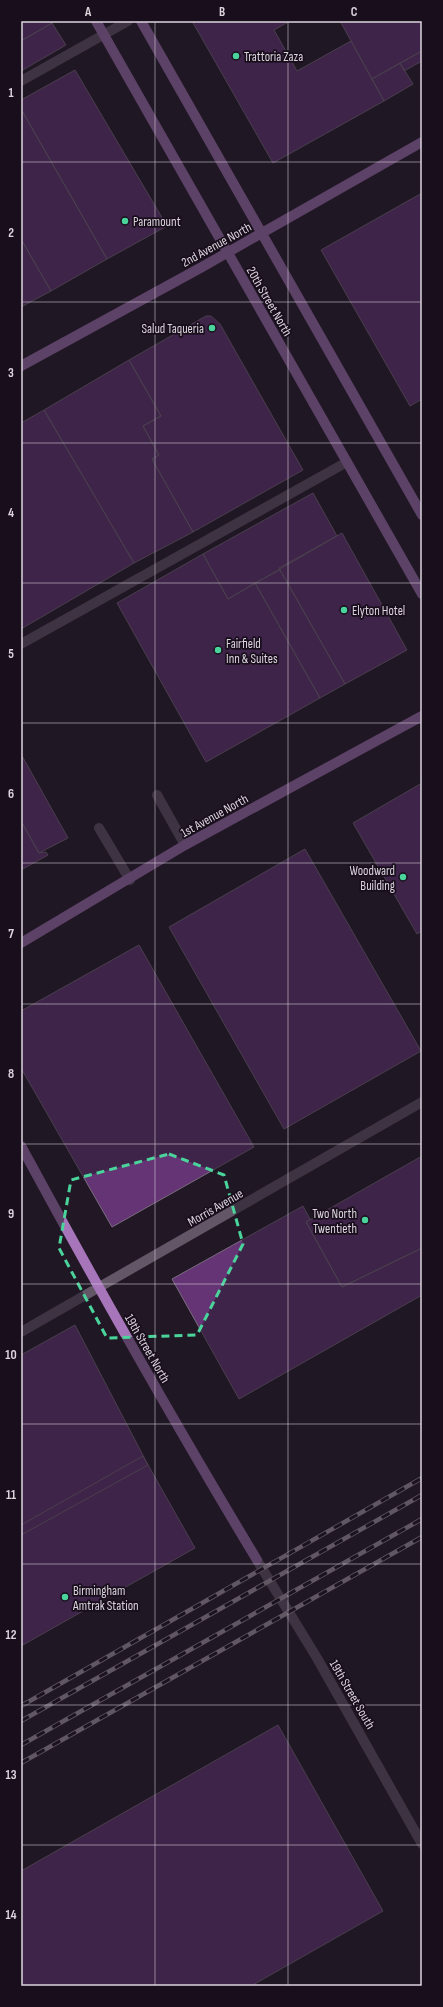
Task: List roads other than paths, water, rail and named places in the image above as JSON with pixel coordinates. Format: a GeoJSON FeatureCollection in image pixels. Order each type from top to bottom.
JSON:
{"type":"FeatureCollection","features":[{"type":"Feature","properties":{"kind":"main road","name":"20th Street North"},"geometry":{"type":"LineString","coordinates":[[96,21],[422,594]]}},
{"type":"Feature","properties":{"kind":"main road","name":"20th Street North"},"geometry":{"type":"LineString","coordinates":[[141,21],[422,515]]}},
{"type":"Feature","properties":{"kind":"main road","name":"2nd Avenue North"},"geometry":{"type":"LineString","coordinates":[[21,366],[422,142]]}},
{"type":"Feature","properties":{"kind":"main road","name":"1st Avenue North"},"geometry":{"type":"LineString","coordinates":[[21,943],[130,880],[185,845],[422,716]]}},
{"type":"Feature","properties":{"kind":"main road","name":"19th Street North"},"geometry":{"type":"LineString","coordinates":[[21,1146],[99,1289],[190,1449],[257,1560]]}},
{"type":"Feature","properties":{"kind":"street"},"geometry":{"type":"LineString","coordinates":[[21,81],[128,21]]}},
{"type":"Feature","properties":{"kind":"street"},"geometry":{"type":"LineString","coordinates":[[21,644],[347,462]]}},
{"type":"Feature","properties":{"kind":"street"},"geometry":{"type":"LineString","coordinates":[[156,795],[185,845]]}},
{"type":"Feature","properties":{"kind":"street"},"geometry":{"type":"LineString","coordinates":[[99,828],[130,880]]}},
{"type":"Feature","properties":{"kind":"street","name":"Morris Avenue"},"geometry":{"type":"LineString","coordinates":[[21,1332],[99,1289],[422,1102]]}},
{"type":"Feature","properties":{"kind":"street","name":"19th Street South"},"geometry":{"type":"LineString","coordinates":[[257,1560],[317,1658],[422,1844]]}},
{"type":"Feature","properties":{"kind":"railway"},"geometry":{"type":"LineString","coordinates":[[21,1706],[422,1478]]}},
{"type":"Feature","properties":{"kind":"railway"},"geometry":{"type":"LineString","coordinates":[[21,1721],[422,1495]]}},
{"type":"Feature","properties":{"kind":"railway"},"geometry":{"type":"LineString","coordinates":[[21,1745],[422,1519]]}},
{"type":"Feature","properties":{"kind":"railway"},"geometry":{"type":"LineString","coordinates":[[21,1763],[422,1537]]}},
{"type":"Feature","properties":{"kind":"place","name":"Trattoria Zaza"},"geometry":{"type":"Point","coordinates":[236,56]}},
{"type":"Feature","properties":{"kind":"place","name":"Paramount"},"geometry":{"type":"Point","coordinates":[125,221]}},
{"type":"Feature","properties":{"kind":"place","name":"Salud Taqueria"},"geometry":{"type":"Point","coordinates":[212,328]}},
{"type":"Feature","properties":{"kind":"place","name":"Elyton Hotel"},"geometry":{"type":"Point","coordinates":[344,610]}},
{"type":"Feature","properties":{"kind":"place","name":"Fairfield Inn & Suites"},"geometry":{"type":"Point","coordinates":[218,650]}},
{"type":"Feature","properties":{"kind":"place","name":"Woodward Building"},"geometry":{"type":"Point","coordinates":[403,877]}},
{"type":"Feature","properties":{"kind":"place","name":"Two North Twentieth"},"geometry":{"type":"Point","coordinates":[365,1220]}},
{"type":"Feature","properties":{"kind":"place","name":"Birmingham Amtrak Station"},"geometry":{"type":"Point","coordinates":[65,1597]}}]}
